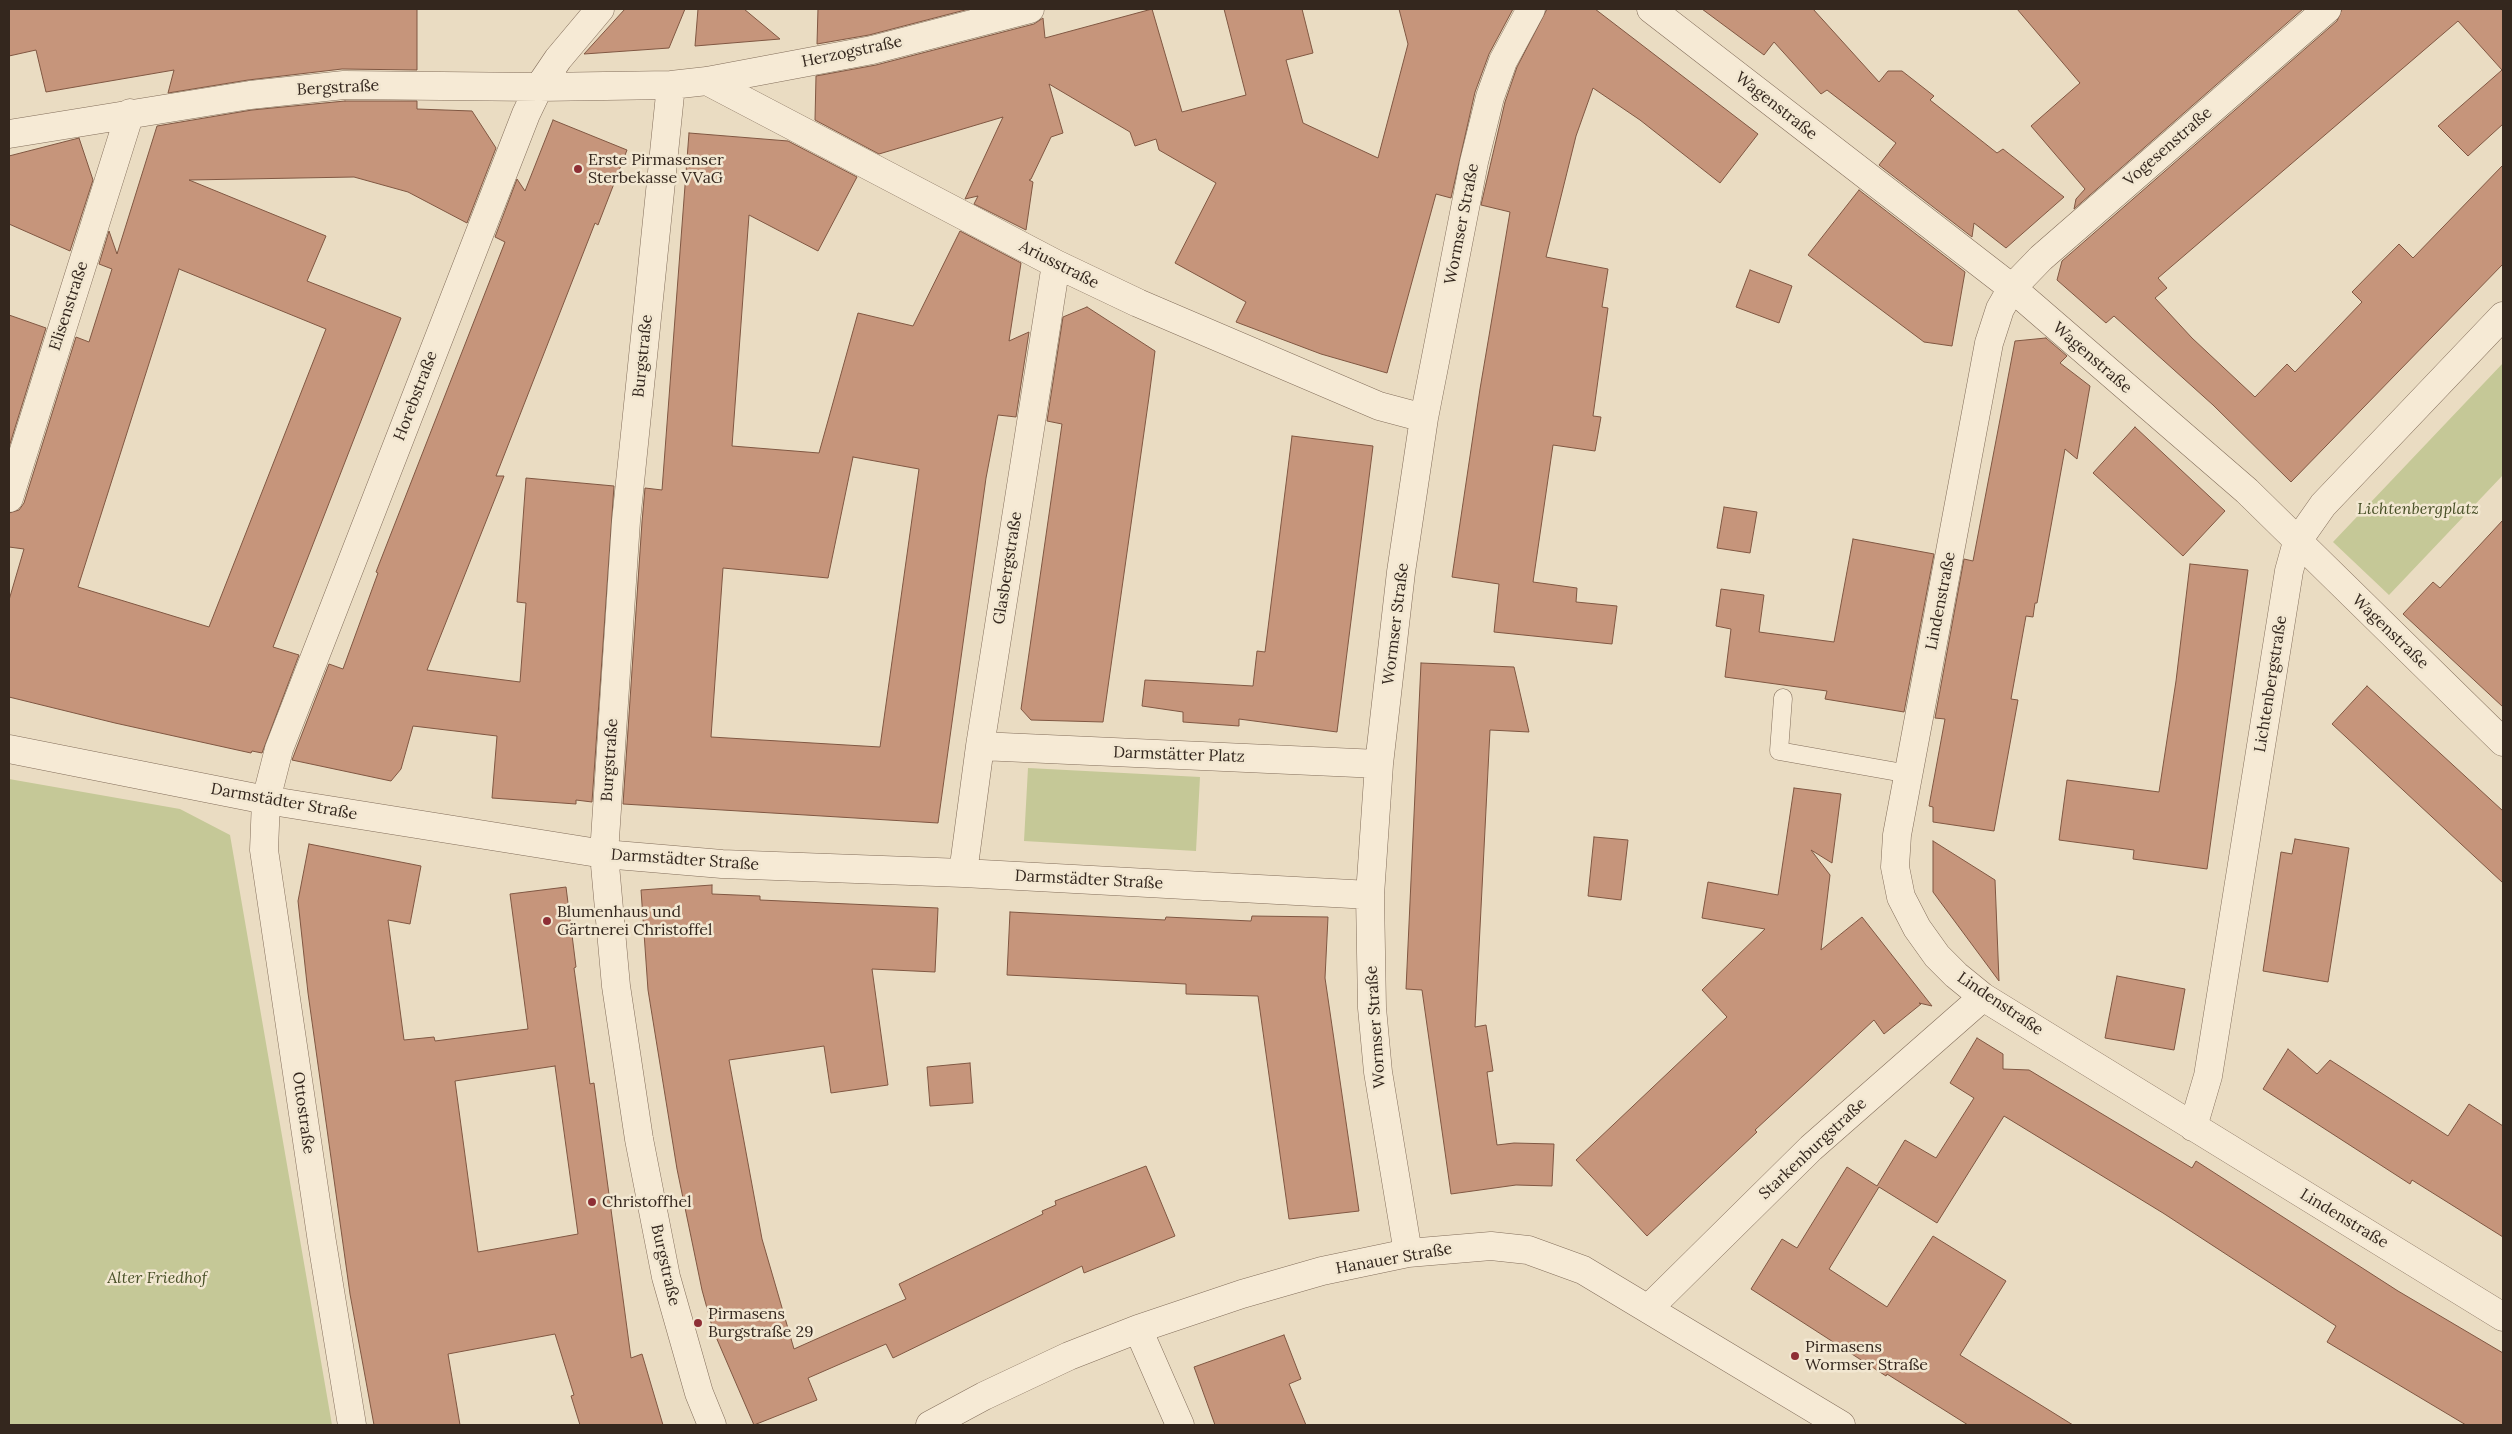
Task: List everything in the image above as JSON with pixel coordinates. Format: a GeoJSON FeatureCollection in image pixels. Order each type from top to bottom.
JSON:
{"type":"FeatureCollection","features":[{"type":"Feature","properties":{"kind":"street","name":"Horebstraße"},"geometry":{"type":"LineString","coordinates":[[266,800],[279,749],[526,114],[539,87],[558,59],[600,9]]}},
{"type":"Feature","properties":{"kind":"street","name":"Herzogstraße"},"geometry":{"type":"LineString","coordinates":[[671,85],[708,81],[872,50],[1030,9]]}},
{"type":"Feature","properties":{"kind":"street","name":"Wormser Straße"},"geometry":{"type":"LineString","coordinates":[[1408,1253],[1378,1072],[1372,1008],[1370,895],[1379,764],[1402,572],[1424,418],[1474,162],[1490,97],[1503,61],[1531,9]]}},
{"type":"Feature","properties":{"kind":"street","name":"Wagenstraße"},"geometry":{"type":"LineString","coordinates":[[1651,9],[2012,288],[2247,490],[2503,742]]}},
{"type":"Feature","properties":{"kind":"street","name":"Vogesenstraße"},"geometry":{"type":"LineString","coordinates":[[2012,288],[2041,258],[2327,9]]}},
{"type":"Feature","properties":{"kind":"street","name":"Ariusstraße"},"geometry":{"type":"LineString","coordinates":[[708,81],[1056,264],[1138,303],[1379,406],[1424,418]]}},
{"type":"Feature","properties":{"kind":"street","name":"Bergstraße"},"geometry":{"type":"LineString","coordinates":[[9,134],[250,95],[344,85],[539,87],[671,85]]}},
{"type":"Feature","properties":{"kind":"street","name":"Burgstraße"},"geometry":{"type":"LineString","coordinates":[[671,85],[626,521],[604,854],[616,986],[639,1139],[666,1277],[700,1394],[712,1425]]}},
{"type":"Feature","properties":{"kind":"street","name":"Elisenstraße"},"geometry":{"type":"LineString","coordinates":[[9,498],[130,113]]}},
{"type":"Feature","properties":{"kind":"street","name":"Glasbergstraße"},"geometry":{"type":"LineString","coordinates":[[963,872],[980,746],[1056,264]]}},
{"type":"Feature","properties":{"kind":"street","name":"Lindenstraße"},"geometry":{"type":"LineString","coordinates":[[2012,288],[2000,309],[1989,342],[1897,835],[1895,867],[1901,896],[1917,928],[1937,956],[1956,975],[1984,996],[2503,1317]]}},
{"type":"Feature","properties":{"kind":"street","name":"Lichtenbergstraße"},"geometry":{"type":"LineString","coordinates":[[2193,1127],[2208,1076],[2289,571],[2298,542],[2323,505],[2503,316]]}},
{"type":"Feature","properties":{"kind":"street","name":"Darmstätter Platz"},"geometry":{"type":"LineString","coordinates":[[980,746],[1379,764]]}},
{"type":"Feature","properties":{"kind":"street","name":"Darmstädter Straße"},"geometry":{"type":"LineString","coordinates":[[9,749],[266,800],[604,854],[722,864],[963,872],[1370,895]]}},
{"type":"Feature","properties":{"kind":"street","name":"Ottostraße"},"geometry":{"type":"LineString","coordinates":[[266,800],[264,850],[322,1242],[352,1425]]}},
{"type":"Feature","properties":{"kind":"street","name":"Starkenburgstraße"},"geometry":{"type":"LineString","coordinates":[[1649,1308],[1812,1148],[1984,996]]}},
{"type":"Feature","properties":{"kind":"street","name":"Hanauer Straße"},"geometry":{"type":"LineString","coordinates":[[930,1425],[984,1396],[1069,1356],[1138,1329],[1242,1294],[1322,1271],[1408,1253],[1491,1246],[1528,1250],[1583,1270],[1649,1308],[1840,1425]]}},
{"type":"Feature","properties":{"kind":"street"},"geometry":{"type":"LineString","coordinates":[[1138,1329],[1180,1425]]}},
{"type":"Feature","properties":{"kind":"lane"},"geometry":{"type":"LineString","coordinates":[[1783,698],[1779,751],[1909,774]]}},
{"type":"Feature","properties":{"kind":"green space","name":"Lichtenbergplatz"},"geometry":{"type":"Polygon","coordinates":[[[2503,363],[2503,475],[2389,595],[2333,542],[2503,363]]]}},
{"type":"Feature","properties":{"kind":"green space"},"geometry":{"type":"Polygon","coordinates":[[[1028,768],[1200,777],[1196,851],[1024,841],[1028,768]]]}},
{"type":"Feature","properties":{"kind":"green space","name":"Alter Friedhof"},"geometry":{"type":"Polygon","coordinates":[[[9,779],[180,809],[230,835],[332,1425],[9,1425],[9,779]]]}},
{"type":"Feature","properties":{"kind":"building"},"geometry":{"type":"Polygon","coordinates":[[[9,9],[417,9],[417,70],[342,69],[248,80],[168,93],[174,70],[46,92],[36,50],[9,56],[9,9]]]}},
{"type":"Feature","properties":{"kind":"building"},"geometry":{"type":"Polygon","coordinates":[[[625,9],[685,9],[669,48],[584,54],[625,9]]]}},
{"type":"Feature","properties":{"kind":"building"},"geometry":{"type":"Polygon","coordinates":[[[698,9],[744,9],[780,39],[695,46],[698,9]]]}},
{"type":"Feature","properties":{"kind":"building"},"geometry":{"type":"Polygon","coordinates":[[[818,9],[969,9],[869,35],[817,44],[818,9]]]}},
{"type":"Feature","properties":{"kind":"building"},"geometry":{"type":"Polygon","coordinates":[[[1152,9],[1182,112],[1246,95],[1224,9],[1302,9],[1313,53],[1286,60],[1303,123],[1378,158],[1408,44],[1399,9],[1513,9],[1489,54],[1475,92],[1451,198],[1436,194],[1387,373],[1321,354],[1236,322],[1246,302],[1175,263],[1216,183],[1159,150],[1156,139],[1135,146],[1130,132],[1049,84],[1063,133],[1051,137],[1029,180],[1033,182],[1026,230],[974,204],[978,196],[965,199],[1003,117],[879,154],[815,120],[816,76],[876,65],[1034,24],[1043,18],[1045,38],[1152,9]]]}},
{"type":"Feature","properties":{"kind":"building"},"geometry":{"type":"Polygon","coordinates":[[[1547,9],[1595,9],[1758,134],[1720,183],[1640,120],[1593,88],[1576,136],[1546,257],[1608,269],[1602,307],[1608,308],[1593,416],[1601,417],[1595,451],[1553,445],[1533,582],[1577,588],[1576,602],[1617,606],[1612,644],[1494,632],[1499,584],[1452,577],[1480,389],[1510,212],[1481,205],[1505,102],[1517,67],[1547,9]]]}},
{"type":"Feature","properties":{"kind":"building"},"geometry":{"type":"Polygon","coordinates":[[[1702,9],[1813,9],[1879,82],[1888,71],[1902,71],[1934,96],[1930,100],[1997,153],[2003,149],[2064,197],[2006,248],[1974,223],[1972,237],[1879,165],[1896,143],[1827,90],[1821,94],[1774,42],[1764,55],[1702,9]]]}},
{"type":"Feature","properties":{"kind":"building"},"geometry":{"type":"Polygon","coordinates":[[[2017,9],[2303,9],[2074,209],[2076,199],[2085,189],[2031,126],[2080,83],[2017,9]]]}},
{"type":"Feature","properties":{"kind":"building"},"geometry":{"type":"Polygon","coordinates":[[[2342,9],[2503,9],[2503,124],[2468,156],[2438,126],[2502,70],[2458,21],[2158,278],[2167,288],[2155,298],[2192,338],[2255,397],[2287,364],[2295,372],[2362,302],[2352,292],[2399,244],[2413,258],[2503,165],[2503,264],[2291,482],[2213,405],[2114,316],[2106,323],[2057,280],[2062,261],[2337,21],[2342,9]]]}},
{"type":"Feature","properties":{"kind":"building"},"geometry":{"type":"Polygon","coordinates":[[[345,101],[417,101],[417,109],[472,111],[496,148],[467,223],[408,192],[354,177],[189,180],[326,236],[307,281],[401,318],[273,647],[299,655],[262,753],[252,751],[251,753],[115,723],[9,697],[9,600],[24,549],[9,547],[9,513],[19,510],[24,503],[76,337],[89,342],[112,269],[99,264],[109,231],[117,254],[157,126],[252,110],[345,101]],[[179,269],[78,587],[209,627],[326,329],[179,269]]]}},
{"type":"Feature","properties":{"kind":"building"},"geometry":{"type":"Polygon","coordinates":[[[553,120],[627,150],[598,225],[595,223],[496,476],[504,476],[427,670],[520,682],[526,603],[517,602],[526,478],[614,486],[592,802],[576,800],[576,804],[492,798],[497,736],[413,726],[401,769],[391,781],[292,760],[329,664],[343,669],[378,573],[376,572],[505,242],[495,237],[517,179],[525,191],[553,120]]]}},
{"type":"Feature","properties":{"kind":"building"},"geometry":{"type":"Polygon","coordinates":[[[689,133],[788,141],[857,177],[818,251],[749,215],[732,446],[819,453],[858,313],[913,326],[960,231],[1021,263],[1009,341],[1029,332],[1016,417],[998,415],[986,478],[938,823],[623,804],[645,488],[662,490],[689,133]],[[853,457],[828,578],[723,568],[711,737],[880,747],[919,469],[853,457]]]}},
{"type":"Feature","properties":{"kind":"building"},"geometry":{"type":"Polygon","coordinates":[[[79,138],[93,180],[70,251],[9,224],[9,156],[79,138]]]}},
{"type":"Feature","properties":{"kind":"building"},"geometry":{"type":"Polygon","coordinates":[[[1859,190],[1965,272],[1952,346],[1924,342],[1808,255],[1859,190]]]}},
{"type":"Feature","properties":{"kind":"building"},"geometry":{"type":"Polygon","coordinates":[[[1750,270],[1792,286],[1779,323],[1736,307],[1750,270]]]}},
{"type":"Feature","properties":{"kind":"building"},"geometry":{"type":"Polygon","coordinates":[[[1087,307],[1155,351],[1149,397],[1103,722],[1031,720],[1021,709],[1062,424],[1047,421],[1063,317],[1087,307]]]}},
{"type":"Feature","properties":{"kind":"building"},"geometry":{"type":"Polygon","coordinates":[[[9,315],[46,328],[9,447],[9,315]]]}},
{"type":"Feature","properties":{"kind":"building"},"geometry":{"type":"Polygon","coordinates":[[[2046,338],[2067,356],[2060,363],[2090,386],[2077,459],[2065,449],[2037,603],[2035,603],[2033,617],[2026,616],[2011,699],[2018,700],[1994,831],[1933,822],[1933,807],[1929,806],[1945,719],[1935,718],[1964,559],[1973,561],[2015,341],[2046,338]]]}},
{"type":"Feature","properties":{"kind":"building"},"geometry":{"type":"Polygon","coordinates":[[[2135,427],[2225,511],[2183,556],[2093,473],[2135,427]]]}},
{"type":"Feature","properties":{"kind":"building"},"geometry":{"type":"Polygon","coordinates":[[[1292,436],[1373,446],[1337,732],[1239,719],[1239,726],[1183,722],[1183,712],[1142,706],[1145,680],[1253,686],[1257,651],[1265,652],[1292,436]]]}},
{"type":"Feature","properties":{"kind":"building"},"geometry":{"type":"Polygon","coordinates":[[[1724,507],[1757,512],[1750,553],[1717,548],[1724,507]]]}},
{"type":"Feature","properties":{"kind":"building"},"geometry":{"type":"Polygon","coordinates":[[[2503,520],[2503,707],[2403,614],[2433,582],[2440,588],[2503,520]]]}},
{"type":"Feature","properties":{"kind":"building"},"geometry":{"type":"Polygon","coordinates":[[[1853,539],[1934,554],[1904,712],[1825,699],[1827,691],[1725,677],[1731,629],[1716,626],[1721,589],[1764,595],[1759,632],[1834,642],[1853,539]]]}},
{"type":"Feature","properties":{"kind":"building"},"geometry":{"type":"Polygon","coordinates":[[[2190,564],[2248,570],[2207,869],[2133,859],[2134,850],[2059,840],[2067,780],[2159,792],[2176,681],[2190,564]]]}},
{"type":"Feature","properties":{"kind":"building"},"geometry":{"type":"Polygon","coordinates":[[[1421,663],[1514,667],[1529,732],[1490,730],[1475,1027],[1486,1025],[1493,1071],[1487,1072],[1497,1145],[1514,1143],[1554,1144],[1552,1186],[1516,1185],[1451,1194],[1422,990],[1406,989],[1421,663]]]}},
{"type":"Feature","properties":{"kind":"building"},"geometry":{"type":"Polygon","coordinates":[[[2367,686],[2503,811],[2503,883],[2332,724],[2367,686]]]}},
{"type":"Feature","properties":{"kind":"building"},"geometry":{"type":"Polygon","coordinates":[[[1794,788],[1841,794],[1832,863],[1811,850],[1830,875],[1821,950],[1862,917],[1932,1006],[1919,1003],[1921,1004],[1884,1034],[1874,1020],[1755,1130],[1757,1132],[1647,1236],[1576,1160],[1727,1017],[1702,990],[1765,929],[1702,918],[1708,882],[1778,895],[1794,788]]]}},
{"type":"Feature","properties":{"kind":"building"},"geometry":{"type":"Polygon","coordinates":[[[1594,837],[1628,840],[1621,900],[1588,896],[1594,837]]]}},
{"type":"Feature","properties":{"kind":"building"},"geometry":{"type":"Polygon","coordinates":[[[2295,839],[2349,848],[2328,982],[2263,971],[2281,852],[2292,854],[2295,839]]]}},
{"type":"Feature","properties":{"kind":"building"},"geometry":{"type":"Polygon","coordinates":[[[1933,841],[1995,880],[1999,981],[1933,892],[1933,841]]]}},
{"type":"Feature","properties":{"kind":"building"},"geometry":{"type":"Polygon","coordinates":[[[309,844],[421,866],[410,924],[388,920],[404,1040],[434,1037],[435,1041],[528,1029],[510,894],[566,887],[576,967],[574,968],[590,1084],[594,1083],[631,1358],[642,1354],[663,1425],[580,1425],[571,1396],[574,1395],[555,1334],[448,1354],[460,1425],[374,1425],[350,1294],[308,993],[298,901],[309,844]],[[555,1066],[455,1081],[478,1252],[578,1234],[555,1066]]]}},
{"type":"Feature","properties":{"kind":"building"},"geometry":{"type":"Polygon","coordinates":[[[712,885],[712,894],[760,896],[760,900],[938,908],[935,972],[872,969],[888,1085],[831,1093],[824,1046],[729,1060],[762,1239],[794,1349],[906,1299],[899,1284],[1043,1214],[1042,1211],[1056,1205],[1055,1201],[1146,1166],[1175,1236],[1084,1273],[1082,1266],[893,1358],[886,1344],[808,1378],[817,1400],[754,1425],[713,1330],[702,1290],[677,1169],[648,990],[641,890],[712,885]]]}},
{"type":"Feature","properties":{"kind":"building"},"geometry":{"type":"Polygon","coordinates":[[[1010,912],[1165,920],[1166,917],[1251,921],[1252,916],[1328,917],[1325,978],[1359,1211],[1289,1219],[1258,996],[1186,994],[1186,984],[1007,975],[1010,912]]]}},
{"type":"Feature","properties":{"kind":"building"},"geometry":{"type":"Polygon","coordinates":[[[2117,976],[2185,989],[2174,1050],[2105,1038],[2117,976]]]}},
{"type":"Feature","properties":{"kind":"building"},"geometry":{"type":"Polygon","coordinates":[[[1977,1038],[2003,1054],[2003,1069],[2029,1070],[2192,1168],[2196,1161],[2398,1291],[2503,1353],[2503,1425],[2466,1425],[2327,1342],[2336,1326],[2163,1213],[2004,1116],[1937,1223],[1879,1187],[1829,1269],[1887,1307],[1933,1236],[2006,1281],[1960,1355],[2073,1425],[1968,1425],[1887,1374],[1886,1376],[1751,1289],[1782,1239],[1797,1248],[1847,1167],[1877,1186],[1905,1140],[1936,1158],[1974,1098],[1950,1083],[1977,1038]]]}},
{"type":"Feature","properties":{"kind":"building"},"geometry":{"type":"Polygon","coordinates":[[[2288,1049],[2317,1074],[2330,1060],[2448,1136],[2469,1104],[2503,1126],[2503,1237],[2412,1180],[2410,1184],[2263,1089],[2288,1049]]]}},
{"type":"Feature","properties":{"kind":"building"},"geometry":{"type":"Polygon","coordinates":[[[970,1063],[973,1103],[930,1106],[927,1067],[970,1063]]]}},
{"type":"Feature","properties":{"kind":"building"},"geometry":{"type":"Polygon","coordinates":[[[1284,1335],[1301,1379],[1289,1384],[1306,1425],[1215,1425],[1194,1367],[1284,1335]]]}},
{"type":"Feature","properties":{"kind":"place","name":"Erste Pirmasenser Sterbekasse VVaG"},"geometry":{"type":"Point","coordinates":[578,169]}},
{"type":"Feature","properties":{"kind":"place","name":"Blumenhaus und Gärtnerei Christoffel"},"geometry":{"type":"Point","coordinates":[547,921]}},
{"type":"Feature","properties":{"kind":"place","name":"Christoffhel"},"geometry":{"type":"Point","coordinates":[592,1202]}},
{"type":"Feature","properties":{"kind":"place","name":"Pirmasens Burgstraße 29"},"geometry":{"type":"Point","coordinates":[698,1323]}},
{"type":"Feature","properties":{"kind":"place","name":"Pirmasens Wormser Straße"},"geometry":{"type":"Point","coordinates":[1795,1356]}}]}
